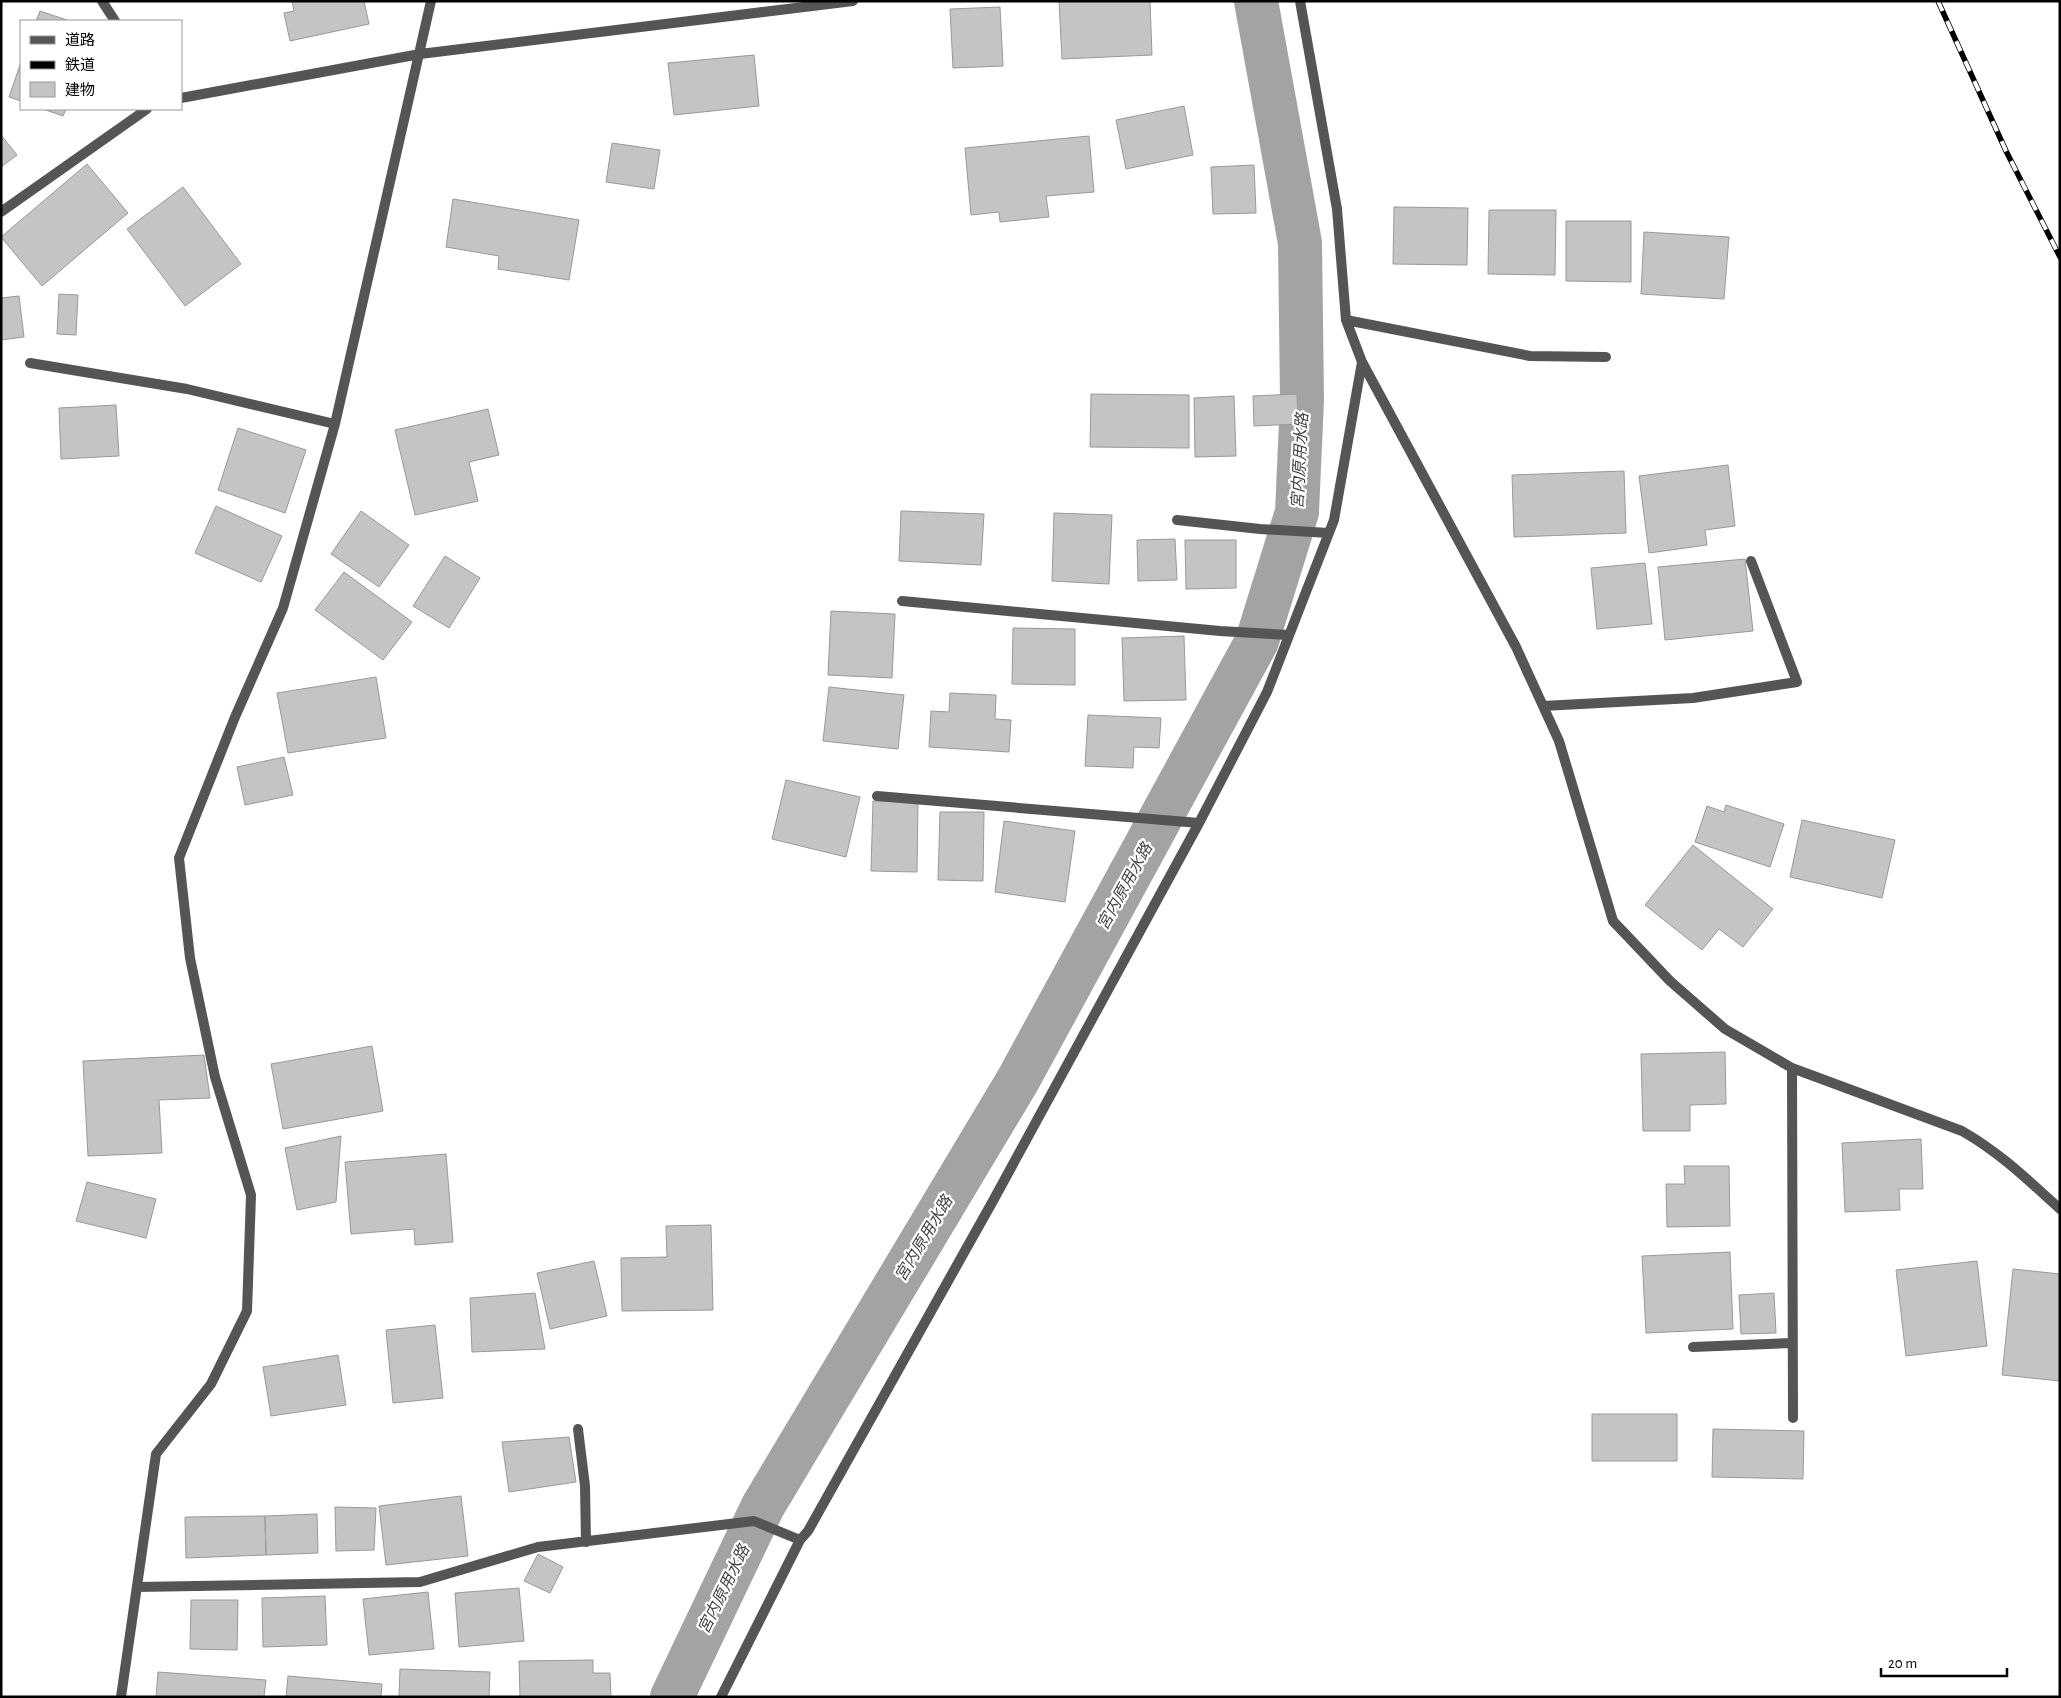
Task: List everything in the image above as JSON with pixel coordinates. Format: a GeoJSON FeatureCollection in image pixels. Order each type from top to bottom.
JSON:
{"type":"FeatureCollection","features":[{"type":"Feature","properties":{"kind":"street"},"geometry":{"type":"LineString","coordinates":[[102,1],[114,20]]}},
{"type":"Feature","properties":{"kind":"street"},"geometry":{"type":"LineString","coordinates":[[121,1697],[156,1454],[211,1384],[247,1311],[252,1195],[215,1078],[190,958],[179,858],[235,717],[282,608],[335,424],[431,1]]}},
{"type":"Feature","properties":{"kind":"street"},"geometry":{"type":"LineString","coordinates":[[182,98],[420,54],[853,1]]}},
{"type":"Feature","properties":{"kind":"street"},"geometry":{"type":"LineString","coordinates":[[1300,1],[1337,209],[1346,320],[1362,362],[1516,648],[1559,741],[1613,921],[1670,981],[1725,1028],[1792,1068],[1962,1131],[1987,1145],[2006,1160],[2060,1209]]}},
{"type":"Feature","properties":{"kind":"street"},"geometry":{"type":"LineString","coordinates":[[1,212],[146,110]]}},
{"type":"Feature","properties":{"kind":"street"},"geometry":{"type":"LineString","coordinates":[[1346,320],[1530,356],[1606,357]]}},
{"type":"Feature","properties":{"kind":"street"},"geometry":{"type":"LineString","coordinates":[[721,1697],[800,1540],[808,1531],[994,1199],[1267,692],[1334,520],[1362,362]]}},
{"type":"Feature","properties":{"kind":"street"},"geometry":{"type":"LineString","coordinates":[[30,363],[187,390],[335,424]]}},
{"type":"Feature","properties":{"kind":"street"},"geometry":{"type":"LineString","coordinates":[[1177,520],[1260,529],[1328,533]]}},
{"type":"Feature","properties":{"kind":"street"},"geometry":{"type":"LineString","coordinates":[[1543,706],[1693,698],[1797,682],[1751,561]]}},
{"type":"Feature","properties":{"kind":"street"},"geometry":{"type":"LineString","coordinates":[[902,601],[1220,631],[1288,635]]}},
{"type":"Feature","properties":{"kind":"street"},"geometry":{"type":"LineString","coordinates":[[878,796],[1197,823]]}},
{"type":"Feature","properties":{"kind":"street"},"geometry":{"type":"LineString","coordinates":[[1792,1068],[1792,1418]]}},
{"type":"Feature","properties":{"kind":"street"},"geometry":{"type":"LineString","coordinates":[[1693,1347],[1792,1343]]}},
{"type":"Feature","properties":{"kind":"street"},"geometry":{"type":"LineString","coordinates":[[578,1429],[585,1486],[586,1542]]}},
{"type":"Feature","properties":{"kind":"street"},"geometry":{"type":"LineString","coordinates":[[137,1587],[420,1582],[538,1547],[754,1521],[800,1540]]}},
{"type":"Feature","properties":{"kind":"building"},"geometry":{"type":"Polygon","coordinates":[[[292,1],[364,1],[369,24],[290,41],[284,13],[294,11],[292,1]]]}},
{"type":"Feature","properties":{"kind":"building"},"geometry":{"type":"Polygon","coordinates":[[[1059,1],[1150,1],[1152,55],[1062,59],[1059,1]]]}},
{"type":"Feature","properties":{"kind":"building"},"geometry":{"type":"Polygon","coordinates":[[[1000,7],[1003,66],[953,68],[950,9],[1000,7]]]}},
{"type":"Feature","properties":{"kind":"building"},"geometry":{"type":"Polygon","coordinates":[[[40,11],[67,20],[36,20],[40,11]]]}},
{"type":"Feature","properties":{"kind":"building"},"geometry":{"type":"Polygon","coordinates":[[[754,55],[759,106],[674,115],[668,63],[754,55]]]}},
{"type":"Feature","properties":{"kind":"building"},"geometry":{"type":"Polygon","coordinates":[[[20,65],[20,101],[9,97],[20,65]]]}},
{"type":"Feature","properties":{"kind":"building"},"geometry":{"type":"Polygon","coordinates":[[[1184,106],[1193,155],[1126,169],[1116,120],[1184,106]]]}},
{"type":"Feature","properties":{"kind":"building"},"geometry":{"type":"Polygon","coordinates":[[[46,110],[66,110],[63,116],[46,110]]]}},
{"type":"Feature","properties":{"kind":"building"},"geometry":{"type":"Polygon","coordinates":[[[1,135],[17,155],[1,167],[1,135]]]}},
{"type":"Feature","properties":{"kind":"building"},"geometry":{"type":"Polygon","coordinates":[[[1089,136],[1094,192],[1046,196],[1049,217],[1000,222],[999,212],[971,215],[965,148],[1089,136]]]}},
{"type":"Feature","properties":{"kind":"building"},"geometry":{"type":"Polygon","coordinates":[[[612,143],[660,150],[654,189],[606,182],[612,143]]]}},
{"type":"Feature","properties":{"kind":"building"},"geometry":{"type":"Polygon","coordinates":[[[87,164],[128,213],[42,286],[1,237],[87,164]]]}},
{"type":"Feature","properties":{"kind":"building"},"geometry":{"type":"Polygon","coordinates":[[[1254,165],[1256,213],[1213,214],[1211,167],[1254,165]]]}},
{"type":"Feature","properties":{"kind":"building"},"geometry":{"type":"Polygon","coordinates":[[[183,187],[241,264],[185,306],[127,229],[183,187]]]}},
{"type":"Feature","properties":{"kind":"building"},"geometry":{"type":"Polygon","coordinates":[[[453,199],[579,220],[569,280],[498,269],[499,256],[446,247],[453,199]]]}},
{"type":"Feature","properties":{"kind":"building"},"geometry":{"type":"Polygon","coordinates":[[[1394,207],[1468,208],[1467,265],[1393,264],[1394,207]]]}},
{"type":"Feature","properties":{"kind":"building"},"geometry":{"type":"Polygon","coordinates":[[[1489,210],[1556,210],[1555,275],[1488,274],[1489,210]]]}},
{"type":"Feature","properties":{"kind":"building"},"geometry":{"type":"Polygon","coordinates":[[[1566,221],[1631,221],[1631,282],[1566,281],[1566,221]]]}},
{"type":"Feature","properties":{"kind":"building"},"geometry":{"type":"Polygon","coordinates":[[[1644,232],[1729,237],[1724,299],[1641,294],[1644,232]]]}},
{"type":"Feature","properties":{"kind":"building"},"geometry":{"type":"Polygon","coordinates":[[[59,294],[78,295],[76,335],[57,334],[59,294]]]}},
{"type":"Feature","properties":{"kind":"building"},"geometry":{"type":"Polygon","coordinates":[[[19,296],[24,337],[1,340],[1,298],[19,296]]]}},
{"type":"Feature","properties":{"kind":"building"},"geometry":{"type":"Polygon","coordinates":[[[1091,394],[1189,395],[1189,448],[1090,447],[1091,394]]]}},
{"type":"Feature","properties":{"kind":"building"},"geometry":{"type":"Polygon","coordinates":[[[1297,394],[1298,424],[1254,426],[1253,396],[1297,394]]]}},
{"type":"Feature","properties":{"kind":"building"},"geometry":{"type":"Polygon","coordinates":[[[1234,396],[1236,456],[1195,457],[1194,398],[1234,396]]]}},
{"type":"Feature","properties":{"kind":"building"},"geometry":{"type":"Polygon","coordinates":[[[116,405],[119,456],[61,459],[59,408],[116,405]]]}},
{"type":"Feature","properties":{"kind":"building"},"geometry":{"type":"Polygon","coordinates":[[[488,409],[499,455],[469,462],[478,501],[415,515],[395,430],[488,409]]]}},
{"type":"Feature","properties":{"kind":"building"},"geometry":{"type":"Polygon","coordinates":[[[238,428],[306,450],[285,513],[218,490],[238,428]]]}},
{"type":"Feature","properties":{"kind":"building"},"geometry":{"type":"Polygon","coordinates":[[[1728,465],[1735,526],[1705,530],[1707,545],[1649,553],[1639,476],[1728,465]]]}},
{"type":"Feature","properties":{"kind":"building"},"geometry":{"type":"Polygon","coordinates":[[[1624,471],[1626,533],[1514,537],[1512,475],[1624,471]]]}},
{"type":"Feature","properties":{"kind":"building"},"geometry":{"type":"Polygon","coordinates":[[[216,506],[282,536],[261,582],[195,553],[216,506]]]}},
{"type":"Feature","properties":{"kind":"building"},"geometry":{"type":"Polygon","coordinates":[[[361,511],[409,545],[379,587],[331,554],[361,511]]]}},
{"type":"Feature","properties":{"kind":"building"},"geometry":{"type":"Polygon","coordinates":[[[901,511],[984,514],[981,565],[899,561],[901,511]]]}},
{"type":"Feature","properties":{"kind":"building"},"geometry":{"type":"Polygon","coordinates":[[[1054,513],[1112,515],[1109,584],[1052,581],[1054,513]]]}},
{"type":"Feature","properties":{"kind":"building"},"geometry":{"type":"Polygon","coordinates":[[[1175,539],[1177,580],[1138,581],[1137,540],[1175,539]]]}},
{"type":"Feature","properties":{"kind":"building"},"geometry":{"type":"Polygon","coordinates":[[[1185,540],[1236,540],[1236,588],[1186,589],[1185,540]]]}},
{"type":"Feature","properties":{"kind":"building"},"geometry":{"type":"Polygon","coordinates":[[[445,556],[480,578],[449,628],[413,606],[445,556]]]}},
{"type":"Feature","properties":{"kind":"building"},"geometry":{"type":"Polygon","coordinates":[[[1745,559],[1753,631],[1665,640],[1658,567],[1745,559]]]}},
{"type":"Feature","properties":{"kind":"building"},"geometry":{"type":"Polygon","coordinates":[[[1645,563],[1652,624],[1597,629],[1591,568],[1645,563]]]}},
{"type":"Feature","properties":{"kind":"building"},"geometry":{"type":"Polygon","coordinates":[[[344,572],[412,622],[383,660],[315,610],[344,572]]]}},
{"type":"Feature","properties":{"kind":"building"},"geometry":{"type":"Polygon","coordinates":[[[831,611],[895,614],[892,678],[828,675],[831,611]]]}},
{"type":"Feature","properties":{"kind":"building"},"geometry":{"type":"Polygon","coordinates":[[[1013,628],[1075,629],[1075,685],[1012,684],[1013,628]]]}},
{"type":"Feature","properties":{"kind":"building"},"geometry":{"type":"Polygon","coordinates":[[[1184,636],[1186,700],[1124,701],[1122,638],[1184,636]]]}},
{"type":"Feature","properties":{"kind":"building"},"geometry":{"type":"Polygon","coordinates":[[[376,677],[386,738],[288,753],[277,693],[376,677]]]}},
{"type":"Feature","properties":{"kind":"building"},"geometry":{"type":"Polygon","coordinates":[[[829,687],[904,695],[898,749],[823,741],[829,687]]]}},
{"type":"Feature","properties":{"kind":"building"},"geometry":{"type":"Polygon","coordinates":[[[950,693],[996,695],[995,719],[1011,720],[1009,752],[929,747],[931,711],[949,712],[950,693]]]}},
{"type":"Feature","properties":{"kind":"building"},"geometry":{"type":"Polygon","coordinates":[[[1088,715],[1161,718],[1159,748],[1134,747],[1133,768],[1085,766],[1088,715]]]}},
{"type":"Feature","properties":{"kind":"building"},"geometry":{"type":"Polygon","coordinates":[[[284,757],[293,795],[245,805],[237,767],[284,757]]]}},
{"type":"Feature","properties":{"kind":"building"},"geometry":{"type":"Polygon","coordinates":[[[786,780],[860,797],[846,857],[772,839],[786,780]]]}},
{"type":"Feature","properties":{"kind":"building"},"geometry":{"type":"Polygon","coordinates":[[[873,801],[918,801],[917,872],[871,871],[873,801]]]}},
{"type":"Feature","properties":{"kind":"building"},"geometry":{"type":"Polygon","coordinates":[[[1726,805],[1784,824],[1770,867],[1695,842],[1707,806],[1724,812],[1726,805]]]}},
{"type":"Feature","properties":{"kind":"building"},"geometry":{"type":"Polygon","coordinates":[[[940,812],[984,812],[983,881],[938,880],[940,812]]]}},
{"type":"Feature","properties":{"kind":"building"},"geometry":{"type":"Polygon","coordinates":[[[1802,820],[1895,840],[1882,898],[1790,877],[1802,820]]]}},
{"type":"Feature","properties":{"kind":"building"},"geometry":{"type":"Polygon","coordinates":[[[1004,821],[1075,831],[1065,902],[995,892],[1004,821]]]}},
{"type":"Feature","properties":{"kind":"building"},"geometry":{"type":"Polygon","coordinates":[[[1693,845],[1773,909],[1743,947],[1719,929],[1702,950],[1645,905],[1693,845]]]}},
{"type":"Feature","properties":{"kind":"building"},"geometry":{"type":"Polygon","coordinates":[[[372,1046],[383,1111],[283,1129],[271,1064],[372,1046]]]}},
{"type":"Feature","properties":{"kind":"building"},"geometry":{"type":"Polygon","coordinates":[[[1725,1052],[1726,1104],[1690,1105],[1690,1131],[1643,1131],[1641,1054],[1725,1052]]]}},
{"type":"Feature","properties":{"kind":"building"},"geometry":{"type":"Polygon","coordinates":[[[204,1055],[210,1098],[159,1100],[162,1153],[88,1156],[83,1061],[204,1055]]]}},
{"type":"Feature","properties":{"kind":"building"},"geometry":{"type":"Polygon","coordinates":[[[341,1136],[336,1202],[297,1210],[285,1148],[341,1136]]]}},
{"type":"Feature","properties":{"kind":"building"},"geometry":{"type":"Polygon","coordinates":[[[1921,1139],[1923,1189],[1899,1189],[1900,1210],[1845,1212],[1842,1143],[1921,1139]]]}},
{"type":"Feature","properties":{"kind":"building"},"geometry":{"type":"Polygon","coordinates":[[[446,1154],[453,1242],[415,1245],[414,1229],[351,1234],[345,1162],[446,1154]]]}},
{"type":"Feature","properties":{"kind":"building"},"geometry":{"type":"Polygon","coordinates":[[[1684,1166],[1729,1166],[1730,1226],[1667,1227],[1666,1184],[1685,1184],[1684,1166]]]}},
{"type":"Feature","properties":{"kind":"building"},"geometry":{"type":"Polygon","coordinates":[[[87,1182],[156,1199],[146,1238],[76,1221],[87,1182]]]}},
{"type":"Feature","properties":{"kind":"building"},"geometry":{"type":"Polygon","coordinates":[[[711,1225],[713,1310],[622,1311],[621,1258],[667,1257],[666,1226],[711,1225]]]}},
{"type":"Feature","properties":{"kind":"building"},"geometry":{"type":"Polygon","coordinates":[[[1730,1252],[1733,1329],[1646,1333],[1642,1256],[1730,1252]]]}},
{"type":"Feature","properties":{"kind":"building"},"geometry":{"type":"Polygon","coordinates":[[[594,1261],[607,1316],[550,1329],[537,1273],[594,1261]]]}},
{"type":"Feature","properties":{"kind":"building"},"geometry":{"type":"Polygon","coordinates":[[[1977,1261],[1987,1346],[1906,1356],[1896,1270],[1977,1261]]]}},
{"type":"Feature","properties":{"kind":"building"},"geometry":{"type":"Polygon","coordinates":[[[2013,1269],[2060,1274],[2060,1381],[2002,1375],[2013,1269]]]}},
{"type":"Feature","properties":{"kind":"building"},"geometry":{"type":"Polygon","coordinates":[[[535,1293],[545,1349],[472,1352],[470,1298],[535,1293]]]}},
{"type":"Feature","properties":{"kind":"building"},"geometry":{"type":"Polygon","coordinates":[[[1774,1293],[1776,1333],[1741,1334],[1739,1295],[1774,1293]]]}},
{"type":"Feature","properties":{"kind":"building"},"geometry":{"type":"Polygon","coordinates":[[[435,1325],[443,1398],[393,1403],[386,1330],[435,1325]]]}},
{"type":"Feature","properties":{"kind":"building"},"geometry":{"type":"Polygon","coordinates":[[[338,1355],[346,1405],[271,1416],[263,1367],[338,1355]]]}},
{"type":"Feature","properties":{"kind":"building"},"geometry":{"type":"Polygon","coordinates":[[[1592,1414],[1677,1414],[1677,1461],[1592,1461],[1592,1414]]]}},
{"type":"Feature","properties":{"kind":"building"},"geometry":{"type":"Polygon","coordinates":[[[1713,1429],[1804,1431],[1803,1479],[1712,1477],[1713,1429]]]}},
{"type":"Feature","properties":{"kind":"building"},"geometry":{"type":"Polygon","coordinates":[[[569,1437],[576,1482],[509,1492],[502,1442],[569,1437]]]}},
{"type":"Feature","properties":{"kind":"building"},"geometry":{"type":"Polygon","coordinates":[[[461,1496],[468,1556],[386,1565],[379,1506],[461,1496]]]}},
{"type":"Feature","properties":{"kind":"building"},"geometry":{"type":"Polygon","coordinates":[[[335,1507],[376,1508],[374,1550],[336,1551],[335,1507]]]}},
{"type":"Feature","properties":{"kind":"building"},"geometry":{"type":"Polygon","coordinates":[[[317,1514],[318,1553],[266,1555],[265,1516],[317,1514]]]}},
{"type":"Feature","properties":{"kind":"building"},"geometry":{"type":"Polygon","coordinates":[[[265,1516],[266,1555],[186,1558],[185,1517],[265,1516]]]}},
{"type":"Feature","properties":{"kind":"building"},"geometry":{"type":"Polygon","coordinates":[[[538,1554],[563,1567],[550,1593],[524,1581],[538,1554]]]}},
{"type":"Feature","properties":{"kind":"building"},"geometry":{"type":"Polygon","coordinates":[[[519,1588],[524,1641],[459,1647],[455,1593],[519,1588]]]}},
{"type":"Feature","properties":{"kind":"building"},"geometry":{"type":"Polygon","coordinates":[[[428,1592],[434,1649],[369,1655],[363,1599],[428,1592]]]}},
{"type":"Feature","properties":{"kind":"building"},"geometry":{"type":"Polygon","coordinates":[[[325,1596],[327,1645],[263,1647],[262,1598],[325,1596]]]}},
{"type":"Feature","properties":{"kind":"building"},"geometry":{"type":"Polygon","coordinates":[[[191,1600],[238,1600],[237,1650],[190,1649],[191,1600]]]}},
{"type":"Feature","properties":{"kind":"building"},"geometry":{"type":"Polygon","coordinates":[[[593,1660],[593,1673],[610,1673],[611,1697],[520,1697],[519,1661],[593,1660]]]}},
{"type":"Feature","properties":{"kind":"building"},"geometry":{"type":"Polygon","coordinates":[[[400,1669],[490,1672],[489,1697],[399,1697],[400,1669]]]}},
{"type":"Feature","properties":{"kind":"building"},"geometry":{"type":"Polygon","coordinates":[[[158,1672],[266,1680],[264,1697],[156,1697],[158,1672]]]}},
{"type":"Feature","properties":{"kind":"building"},"geometry":{"type":"Polygon","coordinates":[[[288,1676],[382,1684],[381,1697],[286,1697],[288,1676]]]}},
{"type":"Feature","properties":{"kind":"waterway","name":"宮内原用水路"},"geometry":{"type":"LineString","coordinates":[[672,1697],[763,1506],[1018,1080],[1257,641],[1297,512],[1302,400],[1300,243],[1256,1]]}},
{"type":"Feature","properties":{"kind":"railway"},"geometry":{"type":"LineString","coordinates":[[1938,1],[2006,151],[2060,257]]}}]}
